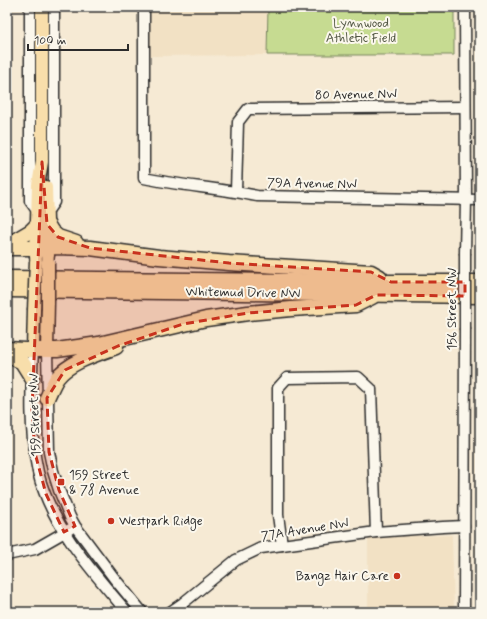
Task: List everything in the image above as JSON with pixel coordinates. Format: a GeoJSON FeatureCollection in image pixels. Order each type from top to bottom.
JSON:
{"type":"FeatureCollection","features":[{"type":"Feature","properties":{"kind":"highway"},"geometry":{"type":"LineString","coordinates":[[7,244],[31,231],[42,218],[52,232],[58,237],[90,248],[159,257],[214,262],[371,272],[391,282]]}},
{"type":"Feature","properties":{"kind":"highway"},"geometry":{"type":"LineString","coordinates":[[7,248],[42,254],[90,248]]}},
{"type":"Feature","properties":{"kind":"highway","name":"Whitemud Drive NW"},"geometry":{"type":"LineString","coordinates":[[7,278],[480,282]]}},
{"type":"Feature","properties":{"kind":"highway","name":"Whitemud Drive NW"},"geometry":{"type":"LineString","coordinates":[[7,290],[480,296]]}},
{"type":"Feature","properties":{"kind":"highway"},"geometry":{"type":"LineString","coordinates":[[7,349],[57,350],[99,344],[206,319],[248,313],[356,305],[376,295]]}},
{"type":"Feature","properties":{"kind":"highway"},"geometry":{"type":"LineString","coordinates":[[47,398],[56,379],[74,364],[118,346],[183,324]]}},
{"type":"Feature","properties":{"kind":"highway"},"geometry":{"type":"LineString","coordinates":[[7,355],[22,362],[32,378]]}},
{"type":"Feature","properties":{"kind":"main road","name":"159 Street NW"},"geometry":{"type":"LineString","coordinates":[[40,350],[48,310],[42,254],[42,218],[46,185],[42,162],[42,7]]}},
{"type":"Feature","properties":{"kind":"main road","name":"159 Street NW"},"geometry":{"type":"LineString","coordinates":[[40,350],[34,310],[42,254]]}},
{"type":"Feature","properties":{"kind":"street","name":"159 Street NW"},"geometry":{"type":"LineString","coordinates":[[30,7],[30,201],[42,218],[54,202],[54,7]]}},
{"type":"Feature","properties":{"kind":"street","name":"79A Avenue NW"},"geometry":{"type":"LineString","coordinates":[[144,7],[144,178],[184,185],[236,191],[257,196],[480,200]]}},
{"type":"Feature","properties":{"kind":"street","name":"156 Street NW"},"geometry":{"type":"LineString","coordinates":[[464,7],[466,200],[464,612]]}},
{"type":"Feature","properties":{"kind":"street","name":"80 Avenue NW"},"geometry":{"type":"LineString","coordinates":[[236,191],[238,122],[248,109],[465,107]]}},
{"type":"Feature","properties":{"kind":"street","name":"159 Street NW"},"geometry":{"type":"LineString","coordinates":[[40,350],[32,378],[32,431],[38,473],[54,514],[64,532],[87,566],[127,612]]}},
{"type":"Feature","properties":{"kind":"street","name":"159 Street NW"},"geometry":{"type":"LineString","coordinates":[[40,350],[47,398],[49,452],[59,490],[75,526],[142,612]]}},
{"type":"Feature","properties":{"kind":"street"},"geometry":{"type":"LineString","coordinates":[[282,544],[278,516],[278,388],[287,378],[358,377],[371,389],[376,532]]}},
{"type":"Feature","properties":{"kind":"street"},"geometry":{"type":"LineString","coordinates":[[7,555],[35,549],[75,526]]}},
{"type":"Feature","properties":{"kind":"street","name":"77A Avenue NW"},"geometry":{"type":"LineString","coordinates":[[170,612],[236,560],[261,548],[376,532],[443,526],[464,526]]}},
{"type":"Feature","properties":{"kind":"highlighted area"},"geometry":{"type":"Polygon","coordinates":[[[42,162],[47,224],[58,237],[90,248],[229,263],[371,272],[391,282],[465,282],[465,296],[376,295],[356,305],[248,313],[183,324],[118,346],[65,370],[47,398],[49,452],[59,490],[75,526],[64,532],[46,494],[35,453],[32,410],[42,162]]]}},
{"type":"Feature","properties":{"kind":"shaded area"},"geometry":{"type":"Polygon","coordinates":[[[150,7],[268,7],[267,55],[150,56],[150,7]]]}},
{"type":"Feature","properties":{"kind":"shaded area"},"geometry":{"type":"Polygon","coordinates":[[[452,535],[454,612],[368,612],[368,537],[452,535]]]}},
{"type":"Feature","properties":{"kind":"green space","name":"Lynnwood Athletic Field"},"geometry":{"type":"Polygon","coordinates":[[[268,7],[454,7],[454,55],[267,55],[268,7]]]}},
{"type":"Feature","properties":{"kind":"place","name":"159 Street & 78 Avenue"},"geometry":{"type":"Point","coordinates":[61,482]}},
{"type":"Feature","properties":{"kind":"place","name":"Westpark Ridge"},"geometry":{"type":"Point","coordinates":[111,521]}},
{"type":"Feature","properties":{"kind":"place","name":"Bangz Hair Care"},"geometry":{"type":"Point","coordinates":[397,576]}}]}
